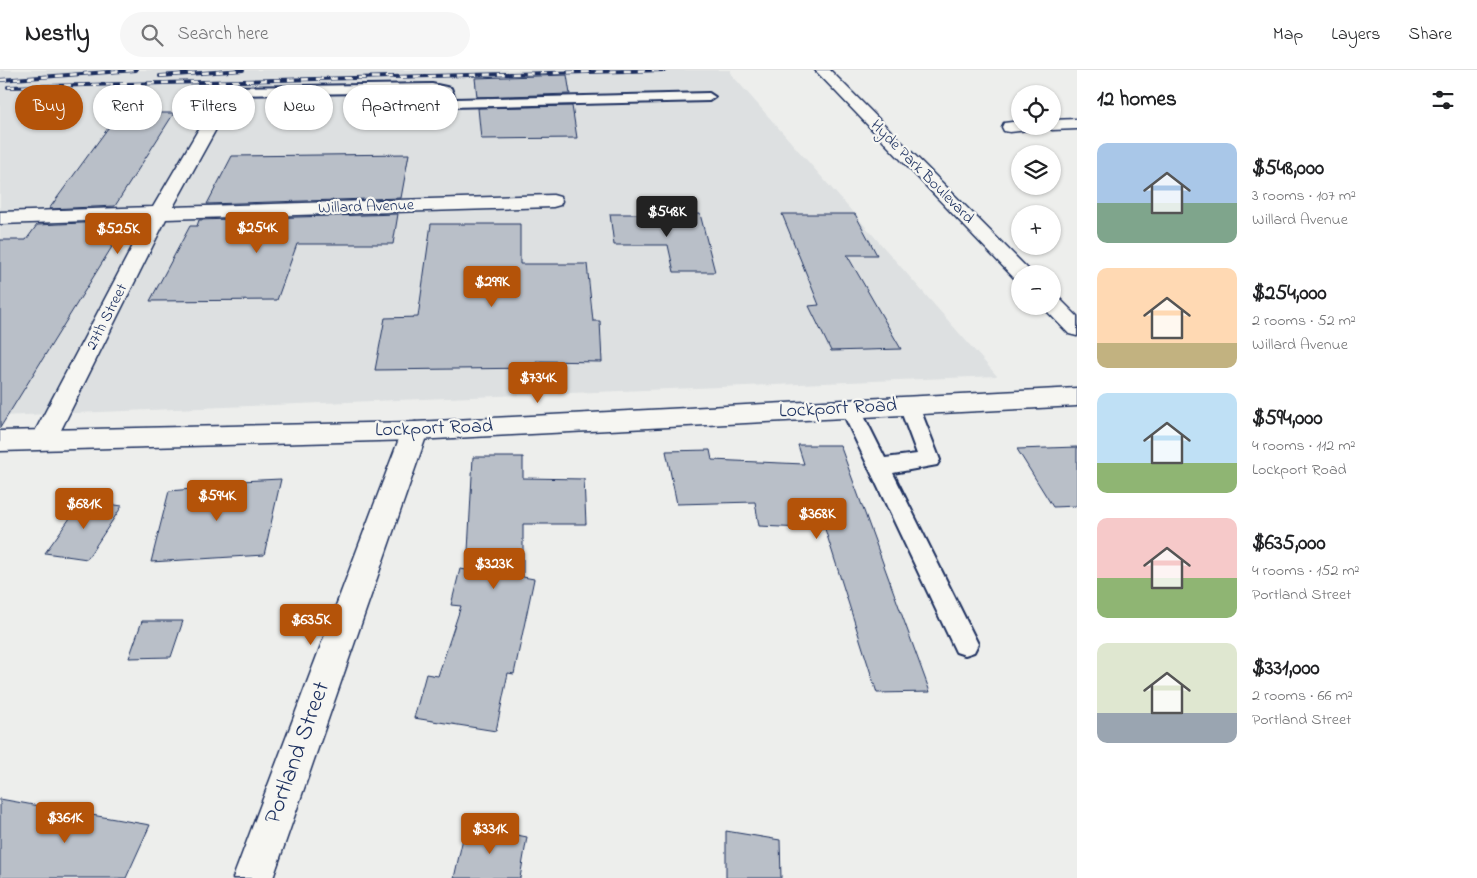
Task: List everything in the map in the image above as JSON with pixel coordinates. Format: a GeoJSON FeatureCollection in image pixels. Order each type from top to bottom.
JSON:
{"type":"FeatureCollection","features":[{"type":"Feature","properties":{"kind":"street","name":"Hyde Park Boulevard"},"geometry":{"type":"LineString","coordinates":[[822,70],[1014,265]]}},
{"type":"Feature","properties":{"kind":"street"},"geometry":{"type":"LineString","coordinates":[[1061,125],[1077,124]]}},
{"type":"Feature","properties":{"kind":"street","name":"27th Street"},"geometry":{"type":"LineString","coordinates":[[44,439],[159,214],[207,130]]}},
{"type":"Feature","properties":{"kind":"street","name":"Willard Avenue"},"geometry":{"type":"LineString","coordinates":[[0,218],[553,202]]}},
{"type":"Feature","properties":{"kind":"street"},"geometry":{"type":"LineString","coordinates":[[1061,313],[1077,329]]}},
{"type":"Feature","properties":{"kind":"street","name":"Lockport Road"},"geometry":{"type":"LineString","coordinates":[[0,441],[415,431],[1077,397]]}},
{"type":"Feature","properties":{"kind":"street","name":"Portland Street"},"geometry":{"type":"LineString","coordinates":[[253,878],[415,431]]}},
{"type":"Feature","properties":{"kind":"lane"},"geometry":{"type":"LineString","coordinates":[[255,91],[432,88],[447,91],[450,103],[709,97]]}},
{"type":"Feature","properties":{"kind":"lane"},"geometry":{"type":"LineString","coordinates":[[880,467],[930,460],[909,406]]}},
{"type":"Feature","properties":{"kind":"lane"},"geometry":{"type":"LineString","coordinates":[[851,409],[965,644]]}},
{"type":"Feature","properties":{"kind":"shaded area"},"geometry":{"type":"Polygon","coordinates":[[[0,70],[731,70],[731,74],[997,376],[0,416],[0,70]]]}},
{"type":"Feature","properties":{"kind":"building"},"geometry":{"type":"Polygon","coordinates":[[[567,75],[570,94],[477,97],[475,78],[567,75]]]}},
{"type":"Feature","properties":{"kind":"building"},"geometry":{"type":"Polygon","coordinates":[[[572,106],[577,138],[481,139],[478,108],[572,106]]]}},
{"type":"Feature","properties":{"kind":"building"},"geometry":{"type":"Polygon","coordinates":[[[162,113],[172,113],[172,116],[115,206],[49,209],[107,130],[162,130],[162,113]]]}},
{"type":"Feature","properties":{"kind":"building"},"geometry":{"type":"Polygon","coordinates":[[[409,154],[401,198],[207,204],[232,156],[409,154]]]}},
{"type":"Feature","properties":{"kind":"building"},"geometry":{"type":"Polygon","coordinates":[[[398,214],[393,244],[297,244],[277,300],[150,301],[190,226],[197,226],[199,220],[398,214]]]}},
{"type":"Feature","properties":{"kind":"building"},"geometry":{"type":"Polygon","coordinates":[[[610,214],[700,214],[715,272],[674,272],[668,245],[614,245],[610,214]]]}},
{"type":"Feature","properties":{"kind":"building"},"geometry":{"type":"Polygon","coordinates":[[[782,214],[855,214],[877,255],[847,255],[901,349],[831,351],[809,306],[819,305],[782,214]]]}},
{"type":"Feature","properties":{"kind":"building"},"geometry":{"type":"Polygon","coordinates":[[[105,222],[100,230],[123,229],[0,428],[0,240],[26,240],[37,225],[105,222]]]}},
{"type":"Feature","properties":{"kind":"building"},"geometry":{"type":"Polygon","coordinates":[[[431,224],[520,224],[520,264],[587,264],[593,321],[600,321],[602,362],[536,361],[536,368],[375,370],[385,318],[418,317],[431,224]]]}},
{"type":"Feature","properties":{"kind":"building"},"geometry":{"type":"Polygon","coordinates":[[[798,445],[840,445],[930,692],[877,693],[825,529],[759,526],[755,502],[677,504],[666,451],[710,450],[712,460],[804,464],[798,445]]]}},
{"type":"Feature","properties":{"kind":"building"},"geometry":{"type":"Polygon","coordinates":[[[1077,447],[1077,506],[1053,507],[1017,449],[1077,447]]]}},
{"type":"Feature","properties":{"kind":"building"},"geometry":{"type":"Polygon","coordinates":[[[473,457],[523,457],[523,478],[584,479],[586,524],[523,524],[523,577],[534,579],[514,674],[508,673],[496,731],[414,718],[426,674],[438,676],[461,606],[451,605],[460,569],[467,570],[473,457]]]}},
{"type":"Feature","properties":{"kind":"building"},"geometry":{"type":"Polygon","coordinates":[[[281,479],[264,555],[151,562],[169,491],[239,485],[240,481],[281,479]]]}},
{"type":"Feature","properties":{"kind":"building"},"geometry":{"type":"Polygon","coordinates":[[[83,500],[122,506],[87,559],[45,553],[83,500]]]}},
{"type":"Feature","properties":{"kind":"building"},"geometry":{"type":"Polygon","coordinates":[[[142,621],[183,621],[171,657],[129,658],[142,621]]]}},
{"type":"Feature","properties":{"kind":"building"},"geometry":{"type":"Polygon","coordinates":[[[0,799],[150,825],[126,878],[0,878],[0,799]]]}},
{"type":"Feature","properties":{"kind":"building"},"geometry":{"type":"Polygon","coordinates":[[[466,825],[527,837],[520,878],[454,878],[466,825]]]}},
{"type":"Feature","properties":{"kind":"building"},"geometry":{"type":"Polygon","coordinates":[[[726,831],[780,840],[781,878],[726,878],[726,831]]]}},
{"type":"Feature","properties":{"kind":"railway"},"geometry":{"type":"LineString","coordinates":[[0,80],[136,70]]}},
{"type":"Feature","properties":{"kind":"railway"},"geometry":{"type":"LineString","coordinates":[[160,76],[243,70]]}},
{"type":"Feature","properties":{"kind":"railway"},"geometry":{"type":"LineString","coordinates":[[8,87],[665,70]]}}]}
